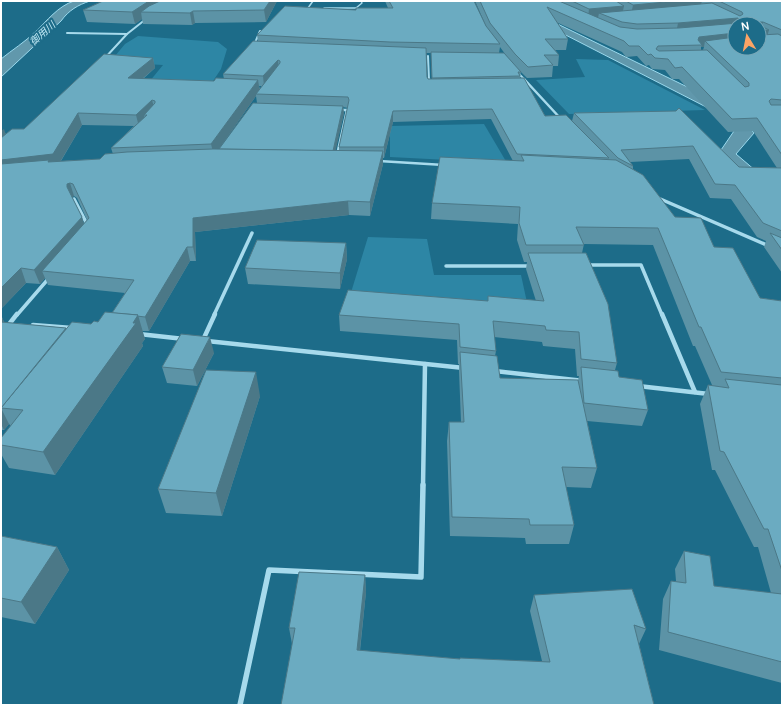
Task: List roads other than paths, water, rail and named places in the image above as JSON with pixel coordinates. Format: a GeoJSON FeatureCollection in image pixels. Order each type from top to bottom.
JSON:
{"type":"FeatureCollection","features":[{"type":"Feature","properties":{"kind":"street"},"geometry":{"type":"LineString","coordinates":[[103,60],[127,34],[150,16]]}},
{"type":"Feature","properties":{"kind":"street"},"geometry":{"type":"LineString","coordinates":[[260,31],[252,48],[260,48]]}},
{"type":"Feature","properties":{"kind":"street"},"geometry":{"type":"LineString","coordinates":[[67,33],[127,34]]}},
{"type":"Feature","properties":{"kind":"street"},"geometry":{"type":"LineString","coordinates":[[429,87],[428,56],[435,56]]}},
{"type":"Feature","properties":{"kind":"street"},"geometry":{"type":"LineString","coordinates":[[516,71],[566,124]]}},
{"type":"Feature","properties":{"kind":"street"},"geometry":{"type":"LineString","coordinates":[[521,85],[529,85]]}},
{"type":"Feature","properties":{"kind":"street"},"geometry":{"type":"LineString","coordinates":[[336,161],[347,110],[339,110]]}},
{"type":"Feature","properties":{"kind":"street"},"geometry":{"type":"LineString","coordinates":[[372,161],[449,165]]}},
{"type":"Feature","properties":{"kind":"street"},"geometry":{"type":"LineString","coordinates":[[652,195],[665,202],[775,248]]}},
{"type":"Feature","properties":{"kind":"street"},"geometry":{"type":"LineString","coordinates":[[74,199],[90,231]]}},
{"type":"Feature","properties":{"kind":"street"},"geometry":{"type":"LineString","coordinates":[[202,341],[252,233]]}},
{"type":"Feature","properties":{"kind":"street"},"geometry":{"type":"LineString","coordinates":[[579,265],[641,265],[695,392]]}},
{"type":"Feature","properties":{"kind":"street"},"geometry":{"type":"LineString","coordinates":[[446,266],[540,266]]}},
{"type":"Feature","properties":{"kind":"street"},"geometry":{"type":"LineString","coordinates":[[17,324],[7,323],[50,277]]}},
{"type":"Feature","properties":{"kind":"street"},"geometry":{"type":"LineString","coordinates":[[25,324],[81,328]]}},
{"type":"Feature","properties":{"kind":"street"},"geometry":{"type":"LineString","coordinates":[[134,334],[187,339]]}},
{"type":"Feature","properties":{"kind":"street"},"geometry":{"type":"LineString","coordinates":[[195,340],[473,369]]}},
{"type":"Feature","properties":{"kind":"street"},"geometry":{"type":"LineString","coordinates":[[240,705],[269,570],[421,577],[425,364]]}},
{"type":"Feature","properties":{"kind":"street"},"geometry":{"type":"LineString","coordinates":[[489,371],[592,381]]}},
{"type":"Feature","properties":{"kind":"street"},"geometry":{"type":"LineString","coordinates":[[631,386],[711,394]]}},
{"type":"Feature","properties":{"kind":"lane"},"geometry":{"type":"LineString","coordinates":[[312,8],[308,8],[313,1]]}},
{"type":"Feature","properties":{"kind":"lane"},"geometry":{"type":"LineString","coordinates":[[318,8],[356,8],[362,3],[361,1]]}},
{"type":"Feature","properties":{"kind":"water","name":"御用川"},"geometry":{"type":"Polygon","coordinates":[[[74,1],[90,1],[71,11],[1,77],[1,59],[23,43],[63,6],[74,1]]]}},
{"type":"Feature","properties":{"kind":"water"},"geometry":{"type":"Polygon","coordinates":[[[537,14],[708,97],[741,116],[754,133],[736,154],[763,177],[782,206],[725,158],[721,150],[734,131],[710,109],[552,28],[537,14]]]}}]}
